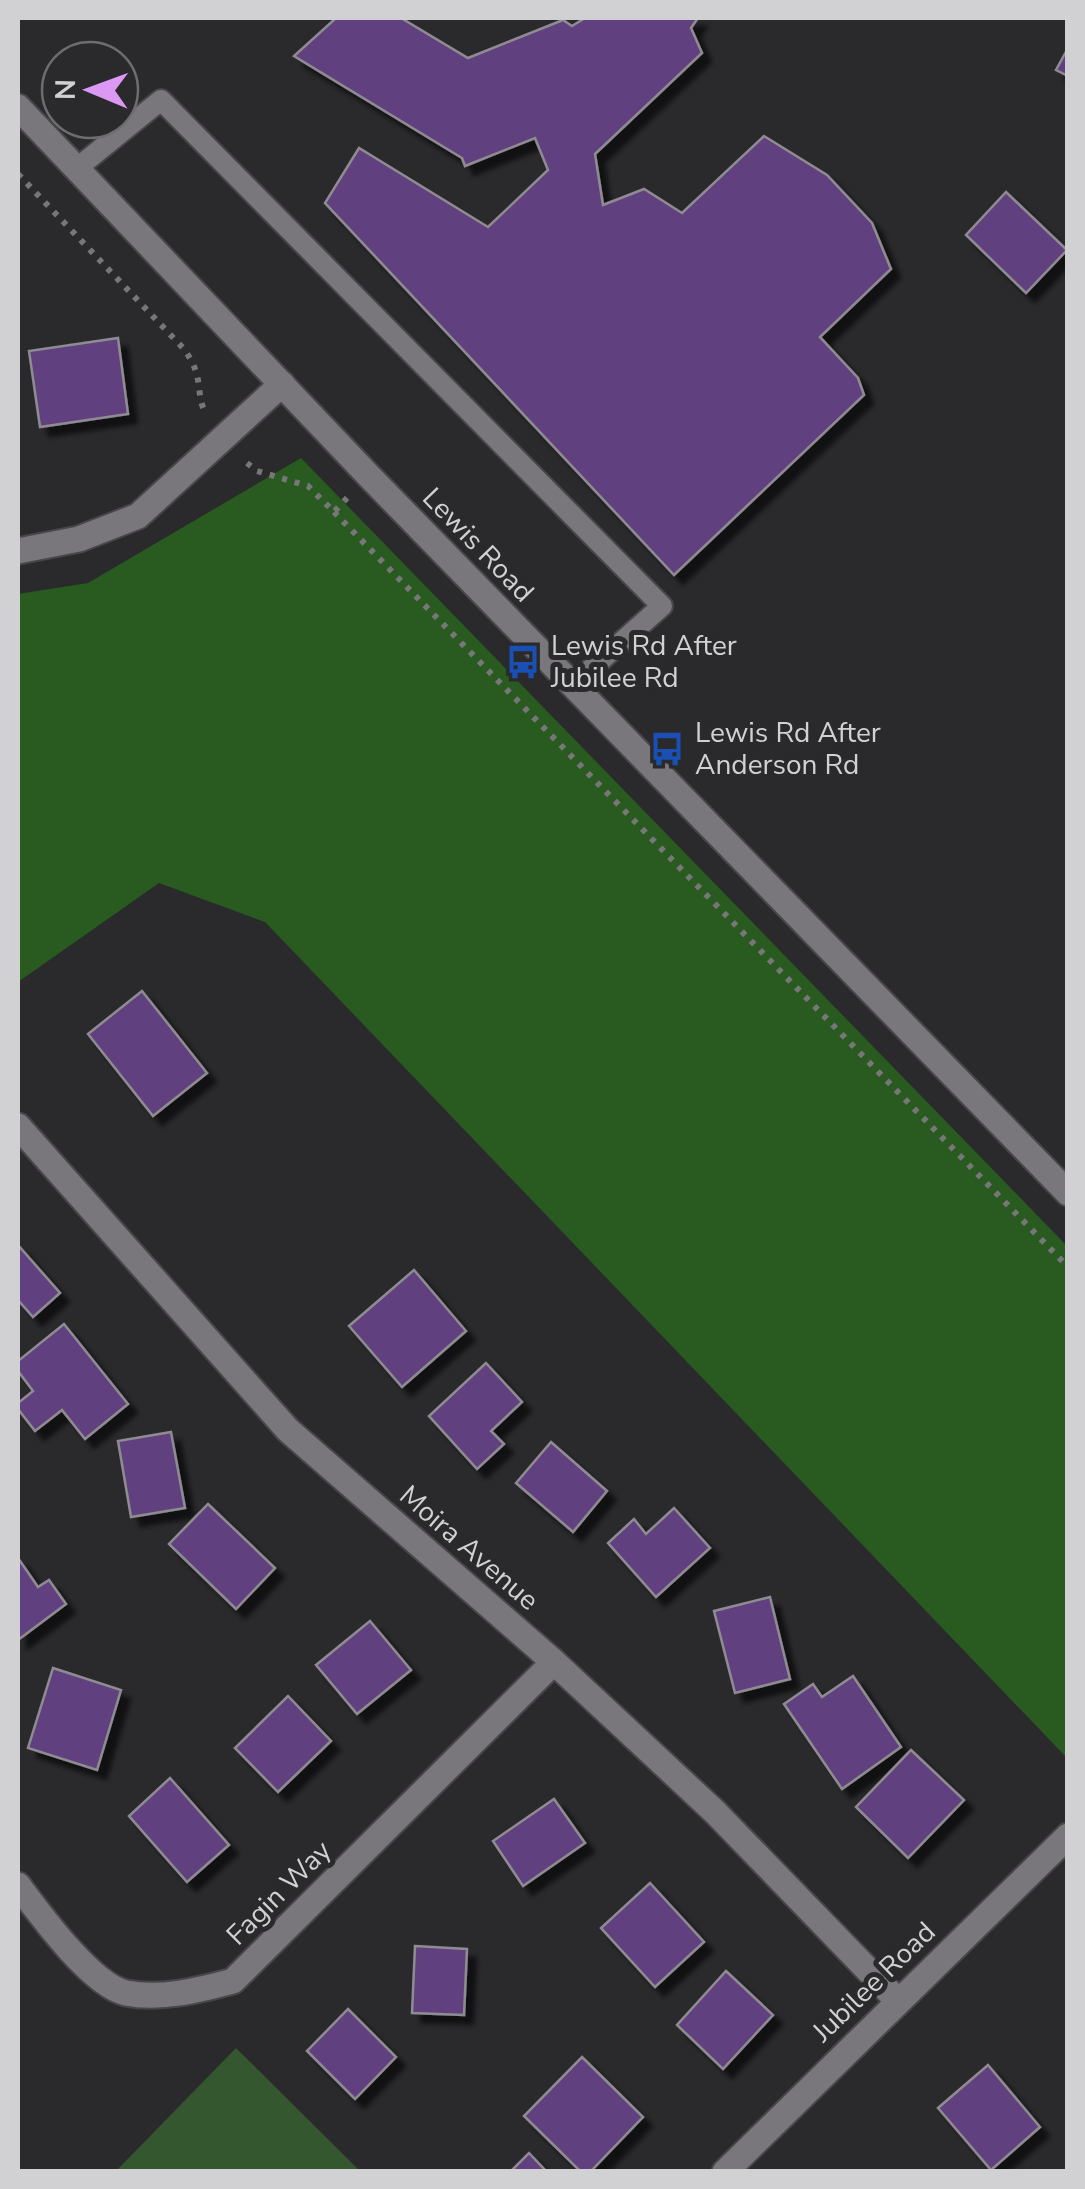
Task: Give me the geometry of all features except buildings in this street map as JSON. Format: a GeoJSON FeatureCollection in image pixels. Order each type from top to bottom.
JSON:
{"type":"FeatureCollection","features":[{"type":"Feature","properties":{"kind":"street","name":"Lewis Road"},"geometry":{"type":"LineString","coordinates":[[18,108],[368,475],[1068,1193]]}},
{"type":"Feature","properties":{"kind":"street"},"geometry":{"type":"LineString","coordinates":[[18,551],[80,538],[138,516],[282,384]]}},
{"type":"Feature","properties":{"kind":"street","name":"Moira Avenue"},"geometry":{"type":"LineString","coordinates":[[18,1126],[288,1430],[554,1662],[715,1812],[897,2000]]}},
{"type":"Feature","properties":{"kind":"street","name":"Fagin Way"},"geometry":{"type":"LineString","coordinates":[[18,1885],[69,1951],[123,1992],[188,1993],[233,1981],[554,1662]]}},
{"type":"Feature","properties":{"kind":"street","name":"Jubilee Road"},"geometry":{"type":"LineString","coordinates":[[724,2172],[1068,1836]]}},
{"type":"Feature","properties":{"kind":"lane"},"geometry":{"type":"LineString","coordinates":[[76,169],[161,100],[662,606],[574,685]]}},
{"type":"Feature","properties":{"kind":"path"},"geometry":{"type":"LineString","coordinates":[[18,174],[184,348],[201,379],[201,404],[207,416]]}},
{"type":"Feature","properties":{"kind":"path"},"geometry":{"type":"LineString","coordinates":[[247,463],[257,472],[308,486],[1068,1267]]}},
{"type":"Feature","properties":{"kind":"path"},"geometry":{"type":"LineString","coordinates":[[334,512],[368,475]]}},
{"type":"Feature","properties":{"kind":"green space"},"geometry":{"type":"Polygon","coordinates":[[[301,458],[1067,1246],[1067,1758],[265,922],[159,883],[18,982],[18,594],[88,583],[301,458]]]}},
{"type":"Feature","properties":{"kind":"green space"},"geometry":{"type":"Polygon","coordinates":[[[236,2048],[360,2171],[116,2171],[236,2048]]]}},
{"type":"Feature","properties":{"kind":"place","name":"Lewis Rd After Jubilee Rd"},"geometry":{"type":"Point","coordinates":[523,662]}},
{"type":"Feature","properties":{"kind":"place","name":"Lewis Rd After Anderson Rd"},"geometry":{"type":"Point","coordinates":[667,749]}}]}
